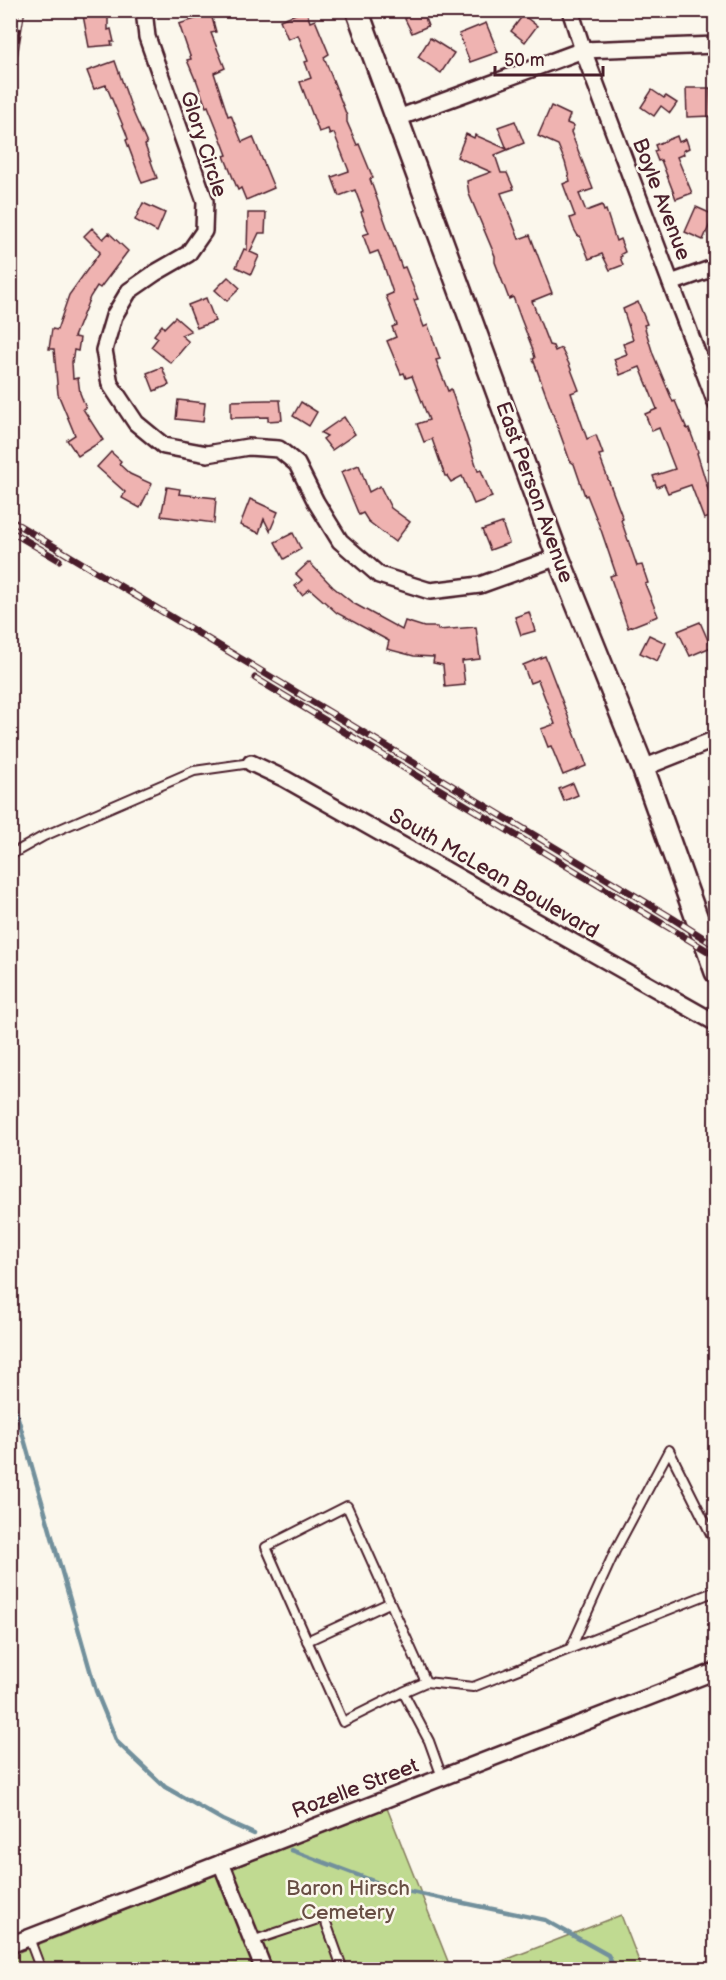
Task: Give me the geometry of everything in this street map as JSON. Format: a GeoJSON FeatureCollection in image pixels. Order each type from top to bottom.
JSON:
{"type":"FeatureCollection","features":[{"type":"Feature","properties":{"kind":"main road","name":"East Person Avenue"},"geometry":{"type":"LineString","coordinates":[[357,10],[558,557],[643,768],[716,972]]}},
{"type":"Feature","properties":{"kind":"street","name":"Glory Circle"},"geometry":{"type":"LineString","coordinates":[[144,10],[147,37],[205,201],[204,231],[188,254],[129,291],[114,316],[105,350],[110,384],[136,423],[164,446],[207,454],[248,447],[279,449],[297,464],[316,502],[340,541],[379,575],[430,591],[480,585],[558,557]]}},
{"type":"Feature","properties":{"kind":"street","name":"Boyle Avenue"},"geometry":{"type":"LineString","coordinates":[[570,10],[716,403]]}},
{"type":"Feature","properties":{"kind":"street"},"geometry":{"type":"LineString","coordinates":[[398,118],[583,50],[716,45]]}},
{"type":"Feature","properties":{"kind":"street"},"geometry":{"type":"LineString","coordinates":[[671,284],[716,267]]}},
{"type":"Feature","properties":{"kind":"street"},"geometry":{"type":"LineString","coordinates":[[643,768],[716,739]]}},
{"type":"Feature","properties":{"kind":"street","name":"South McLean Boulevard"},"geometry":{"type":"LineString","coordinates":[[250,764],[285,779],[716,1023]]}},
{"type":"Feature","properties":{"kind":"street","name":"Rozelle Street"},"geometry":{"type":"LineString","coordinates":[[10,1945],[716,1671]]}},
{"type":"Feature","properties":{"kind":"street"},"geometry":{"type":"LineString","coordinates":[[221,1863],[264,1970]]}},
{"type":"Feature","properties":{"kind":"lane"},"geometry":{"type":"LineString","coordinates":[[10,855],[44,836],[194,771],[250,764]]}},
{"type":"Feature","properties":{"kind":"lane"},"geometry":{"type":"LineString","coordinates":[[571,1648],[615,1551],[669,1450],[716,1544]]}},
{"type":"Feature","properties":{"kind":"lane"},"geometry":{"type":"LineString","coordinates":[[426,1682],[347,1506],[266,1547],[343,1722],[426,1682],[473,1687],[716,1591]]}},
{"type":"Feature","properties":{"kind":"lane"},"geometry":{"type":"LineString","coordinates":[[307,1641],[389,1603]]}},
{"type":"Feature","properties":{"kind":"lane"},"geometry":{"type":"LineString","coordinates":[[403,1692],[429,1741],[442,1777]]}},
{"type":"Feature","properties":{"kind":"lane"},"geometry":{"type":"LineString","coordinates":[[252,1941],[324,1917],[344,1970]]}},
{"type":"Feature","properties":{"kind":"lane"},"geometry":{"type":"LineString","coordinates":[[29,1938],[41,1970]]}},
{"type":"Feature","properties":{"kind":"green space","name":"Baron Hirsch Cemetery"},"geometry":{"type":"Polygon","coordinates":[[[387,1808],[451,1969],[11,1970],[11,1955],[387,1808]]]}},
{"type":"Feature","properties":{"kind":"green space"},"geometry":{"type":"Polygon","coordinates":[[[621,1915],[642,1969],[482,1969],[621,1915]]]}},
{"type":"Feature","properties":{"kind":"building"},"geometry":{"type":"Polygon","coordinates":[[[82,10],[108,10],[108,30],[111,29],[114,42],[111,42],[112,45],[89,47],[82,10]]]}},
{"type":"Feature","properties":{"kind":"building"},"geometry":{"type":"Polygon","coordinates":[[[306,10],[310,22],[315,20],[329,54],[324,57],[347,116],[347,122],[373,178],[370,179],[393,244],[418,299],[414,300],[424,327],[428,325],[440,359],[436,360],[448,391],[451,389],[478,471],[481,470],[492,497],[474,504],[462,476],[451,482],[445,476],[432,439],[424,442],[417,424],[429,420],[412,376],[406,378],[404,373],[401,374],[387,341],[396,337],[392,327],[397,325],[386,296],[393,293],[384,266],[378,251],[370,254],[363,235],[369,233],[355,190],[339,196],[332,177],[349,171],[334,133],[330,135],[328,129],[319,132],[300,82],[311,78],[305,62],[308,61],[298,35],[288,39],[280,20],[306,10]]]}},
{"type":"Feature","properties":{"kind":"building"},"geometry":{"type":"Polygon","coordinates":[[[422,10],[428,26],[412,33],[405,15],[422,10]]]}},
{"type":"Feature","properties":{"kind":"building"},"geometry":{"type":"Polygon","coordinates":[[[211,14],[216,32],[211,33],[225,68],[214,73],[228,116],[231,115],[242,142],[253,137],[274,188],[246,200],[241,188],[238,190],[224,156],[227,155],[216,126],[187,60],[191,59],[179,24],[211,14]]]}},
{"type":"Feature","properties":{"kind":"building"},"geometry":{"type":"Polygon","coordinates":[[[523,15],[537,26],[525,42],[511,31],[523,15]]]}},
{"type":"Feature","properties":{"kind":"building"},"geometry":{"type":"Polygon","coordinates":[[[486,23],[498,52],[470,62],[459,34],[486,23]]]}},
{"type":"Feature","properties":{"kind":"building"},"geometry":{"type":"Polygon","coordinates":[[[430,38],[454,53],[441,73],[418,57],[430,38]]]}},
{"type":"Feature","properties":{"kind":"building"},"geometry":{"type":"Polygon","coordinates":[[[115,61],[147,144],[145,145],[157,178],[142,183],[126,140],[128,139],[126,133],[106,85],[94,89],[87,71],[115,61]]]}},
{"type":"Feature","properties":{"kind":"building"},"geometry":{"type":"Polygon","coordinates":[[[686,88],[710,88],[711,116],[687,117],[686,88]]]}},
{"type":"Feature","properties":{"kind":"building"},"geometry":{"type":"Polygon","coordinates":[[[652,90],[677,103],[670,113],[661,106],[654,116],[641,107],[652,90]]]}},
{"type":"Feature","properties":{"kind":"building"},"geometry":{"type":"Polygon","coordinates":[[[551,106],[570,115],[567,123],[574,126],[571,132],[593,189],[579,194],[586,211],[602,205],[604,211],[606,210],[616,241],[620,239],[625,252],[620,257],[623,265],[610,270],[602,254],[589,259],[580,236],[574,229],[570,218],[575,216],[563,184],[570,181],[565,162],[558,145],[538,136],[551,106]]]}},
{"type":"Feature","properties":{"kind":"building"},"geometry":{"type":"Polygon","coordinates":[[[515,121],[524,143],[495,155],[501,173],[507,173],[514,189],[501,193],[519,239],[530,235],[552,293],[532,301],[549,345],[553,346],[555,351],[561,348],[569,364],[579,390],[571,393],[587,439],[596,435],[603,454],[599,455],[623,519],[621,520],[637,566],[642,565],[648,583],[645,584],[658,616],[628,628],[610,576],[616,574],[601,530],[587,495],[585,496],[574,464],[570,461],[533,359],[535,358],[532,347],[513,297],[509,299],[495,262],[495,256],[469,194],[467,181],[491,172],[457,157],[466,134],[474,138],[475,135],[507,149],[498,127],[515,121]]]}},
{"type":"Feature","properties":{"kind":"building"},"geometry":{"type":"Polygon","coordinates":[[[677,136],[679,142],[686,139],[689,148],[677,157],[692,193],[676,199],[661,160],[658,161],[654,151],[657,150],[655,145],[677,136]]]}},
{"type":"Feature","properties":{"kind":"building"},"geometry":{"type":"Polygon","coordinates":[[[143,203],[165,213],[157,232],[135,220],[143,203]]]}},
{"type":"Feature","properties":{"kind":"building"},"geometry":{"type":"Polygon","coordinates":[[[696,207],[714,215],[703,240],[685,232],[696,207]]]}},
{"type":"Feature","properties":{"kind":"building"},"geometry":{"type":"Polygon","coordinates":[[[248,213],[266,213],[265,233],[259,233],[250,252],[259,256],[251,274],[236,267],[244,249],[247,250],[248,213]]]}},
{"type":"Feature","properties":{"kind":"building"},"geometry":{"type":"Polygon","coordinates":[[[92,228],[103,239],[109,233],[128,251],[100,288],[97,286],[90,297],[74,337],[80,338],[78,351],[74,350],[73,379],[78,378],[80,393],[86,408],[83,409],[103,440],[78,456],[67,440],[75,435],[58,394],[54,349],[49,349],[52,329],[57,330],[69,295],[100,252],[84,236],[92,228]]]}},
{"type":"Feature","properties":{"kind":"building"},"geometry":{"type":"Polygon","coordinates":[[[228,277],[240,288],[227,301],[215,290],[228,277]]]}},
{"type":"Feature","properties":{"kind":"building"},"geometry":{"type":"Polygon","coordinates":[[[206,298],[215,321],[197,328],[188,305],[206,298]]]}},
{"type":"Feature","properties":{"kind":"building"},"geometry":{"type":"Polygon","coordinates":[[[638,302],[647,324],[644,325],[653,354],[673,402],[675,401],[687,429],[689,428],[709,492],[716,489],[716,515],[704,519],[691,485],[668,493],[664,484],[657,487],[653,476],[675,469],[659,428],[652,431],[645,414],[657,409],[640,367],[620,375],[614,359],[627,354],[623,344],[633,340],[623,309],[638,302]]]}},
{"type":"Feature","properties":{"kind":"building"},"geometry":{"type":"Polygon","coordinates":[[[175,317],[191,331],[181,335],[188,343],[171,363],[151,347],[158,338],[154,335],[162,325],[164,328],[175,317]]]}},
{"type":"Feature","properties":{"kind":"building"},"geometry":{"type":"Polygon","coordinates":[[[162,367],[169,385],[154,391],[147,373],[162,367]]]}},
{"type":"Feature","properties":{"kind":"building"},"geometry":{"type":"Polygon","coordinates":[[[178,400],[205,403],[203,422],[176,419],[178,400]]]}},
{"type":"Feature","properties":{"kind":"building"},"geometry":{"type":"Polygon","coordinates":[[[280,400],[282,420],[268,421],[268,417],[231,418],[231,401],[280,400]]]}},
{"type":"Feature","properties":{"kind":"building"},"geometry":{"type":"Polygon","coordinates":[[[301,402],[317,412],[309,426],[293,416],[301,402]]]}},
{"type":"Feature","properties":{"kind":"building"},"geometry":{"type":"Polygon","coordinates":[[[344,417],[355,434],[332,450],[323,439],[327,436],[321,433],[344,417]]]}},
{"type":"Feature","properties":{"kind":"building"},"geometry":{"type":"Polygon","coordinates":[[[111,452],[130,474],[152,484],[140,508],[122,498],[125,492],[97,467],[111,452]]]}},
{"type":"Feature","properties":{"kind":"building"},"geometry":{"type":"Polygon","coordinates":[[[359,465],[369,492],[380,486],[391,508],[410,522],[395,542],[368,521],[363,513],[359,515],[341,472],[359,465]]]}},
{"type":"Feature","properties":{"kind":"building"},"geometry":{"type":"Polygon","coordinates":[[[167,487],[180,489],[179,494],[216,498],[214,523],[161,516],[167,487]]]}},
{"type":"Feature","properties":{"kind":"building"},"geometry":{"type":"Polygon","coordinates":[[[250,499],[278,512],[270,531],[264,519],[259,533],[240,525],[250,499]]]}},
{"type":"Feature","properties":{"kind":"building"},"geometry":{"type":"Polygon","coordinates":[[[502,523],[509,543],[490,550],[482,530],[502,523]]]}},
{"type":"Feature","properties":{"kind":"building"},"geometry":{"type":"Polygon","coordinates":[[[293,533],[301,549],[284,559],[275,542],[293,533]]]}},
{"type":"Feature","properties":{"kind":"building"},"geometry":{"type":"Polygon","coordinates":[[[309,562],[333,587],[353,603],[402,630],[405,621],[424,627],[437,627],[438,630],[476,627],[480,659],[462,661],[465,685],[445,687],[443,665],[433,663],[434,657],[414,656],[387,649],[389,641],[337,613],[310,589],[302,595],[295,586],[302,580],[296,574],[309,562]]]}},
{"type":"Feature","properties":{"kind":"building"},"geometry":{"type":"Polygon","coordinates":[[[529,612],[535,631],[521,635],[515,617],[529,612]]]}},
{"type":"Feature","properties":{"kind":"building"},"geometry":{"type":"Polygon","coordinates":[[[700,622],[711,647],[690,656],[678,631],[700,622]]]}},
{"type":"Feature","properties":{"kind":"building"},"geometry":{"type":"Polygon","coordinates":[[[649,635],[666,643],[657,661],[640,653],[649,635]]]}},
{"type":"Feature","properties":{"kind":"building"},"geometry":{"type":"Polygon","coordinates":[[[545,656],[586,766],[563,775],[541,729],[555,724],[538,680],[530,683],[523,665],[545,656]]]}},
{"type":"Feature","properties":{"kind":"building"},"geometry":{"type":"Polygon","coordinates":[[[573,783],[578,795],[564,801],[559,789],[573,783]]]}},
{"type":"Feature","properties":{"kind":"waterway"},"geometry":{"type":"LineString","coordinates":[[10,1390],[96,1691],[117,1742],[165,1787],[223,1820],[254,1834]]}},
{"type":"Feature","properties":{"kind":"waterway"},"geometry":{"type":"LineString","coordinates":[[291,1850],[392,1888],[545,1920],[608,1955],[615,1970]]}},
{"type":"Feature","properties":{"kind":"railway"},"geometry":{"type":"LineString","coordinates":[[10,83],[22,10]]}},
{"type":"Feature","properties":{"kind":"railway"},"geometry":{"type":"LineString","coordinates":[[10,520],[716,946]]}},
{"type":"Feature","properties":{"kind":"railway"},"geometry":{"type":"LineString","coordinates":[[10,531],[59,560]]}},
{"type":"Feature","properties":{"kind":"railway"},"geometry":{"type":"LineString","coordinates":[[255,678],[716,956]]}}]}
